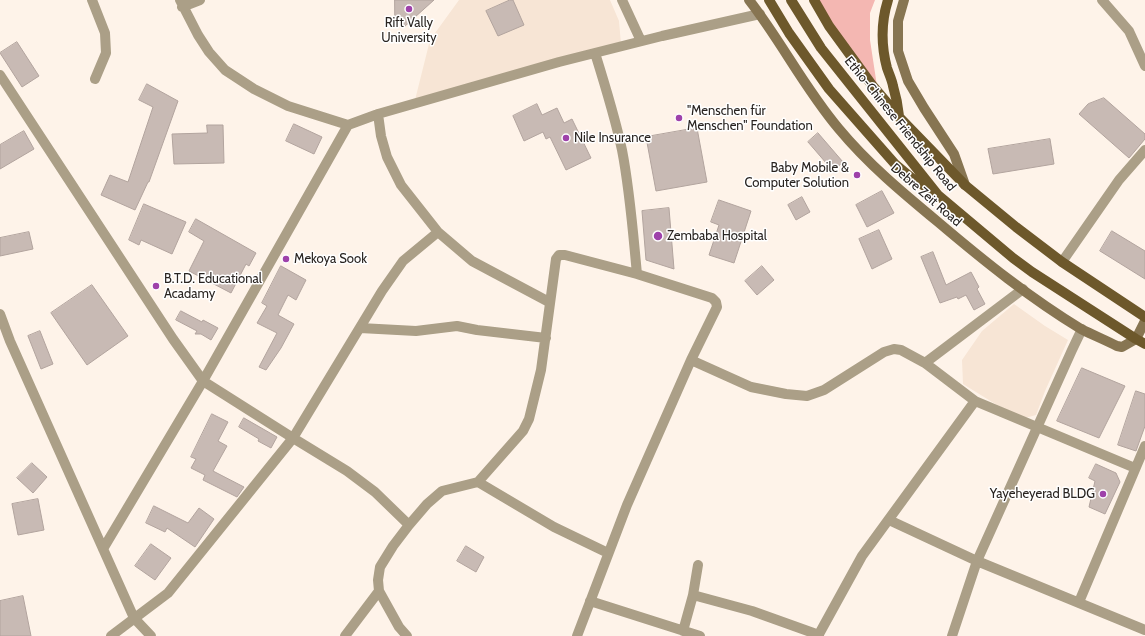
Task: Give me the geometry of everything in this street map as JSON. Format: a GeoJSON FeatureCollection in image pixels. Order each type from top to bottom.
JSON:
{"type":"FeatureCollection","features":[{"type":"Feature","properties":{"kind":"main road","name":"Debre Zeit Road"},"geometry":{"type":"LineString","coordinates":[[749,0],[838,129],[862,156],[920,208],[981,258],[1022,289],[1082,329],[1117,346],[1122,347],[1141,342]]}},
{"type":"Feature","properties":{"kind":"main road"},"geometry":{"type":"LineString","coordinates":[[769,0],[789,33],[829,89],[861,126],[895,164],[913,179],[938,195]]}},
{"type":"Feature","properties":{"kind":"main road","name":"Ethio-Chinese Friendship Road"},"geometry":{"type":"LineString","coordinates":[[790,0],[821,48],[938,195],[1013,258],[1032,272],[1141,342]]}},
{"type":"Feature","properties":{"kind":"main road","name":"Ethio-Chinese Friendship Road"},"geometry":{"type":"LineString","coordinates":[[814,0],[829,26],[872,85],[900,118],[964,186],[1062,262],[1145,317]]}},
{"type":"Feature","properties":{"kind":"main road"},"geometry":{"type":"LineString","coordinates":[[888,0],[884,13],[883,51],[894,86],[900,118]]}},
{"type":"Feature","properties":{"kind":"main road"},"geometry":{"type":"LineString","coordinates":[[904,0],[898,21],[898,51],[908,81],[954,154],[964,186]]}},
{"type":"Feature","properties":{"kind":"main road"},"geometry":{"type":"LineString","coordinates":[[1141,342],[1145,321]]}},
{"type":"Feature","properties":{"kind":"street"},"geometry":{"type":"LineString","coordinates":[[92,0],[104,33],[106,53],[95,79]]}},
{"type":"Feature","properties":{"kind":"street"},"geometry":{"type":"LineString","coordinates":[[200,0],[181,3],[198,35],[209,52],[224,70],[254,89],[288,106],[348,125],[378,114],[595,53],[760,14]]}},
{"type":"Feature","properties":{"kind":"street"},"geometry":{"type":"LineString","coordinates":[[622,0],[641,41]]}},
{"type":"Feature","properties":{"kind":"street"},"geometry":{"type":"LineString","coordinates":[[1102,0],[1129,31],[1145,66]]}},
{"type":"Feature","properties":{"kind":"street"},"geometry":{"type":"LineString","coordinates":[[595,53],[616,121],[622,151],[629,193],[637,274]]}},
{"type":"Feature","properties":{"kind":"street"},"geometry":{"type":"LineString","coordinates":[[0,75],[156,313],[203,381],[347,471],[375,492],[409,525]]}},
{"type":"Feature","properties":{"kind":"street"},"geometry":{"type":"LineString","coordinates":[[378,114],[381,136],[385,150],[401,185],[438,232],[472,261],[549,302]]}},
{"type":"Feature","properties":{"kind":"street"},"geometry":{"type":"LineString","coordinates":[[103,549],[203,381],[348,125]]}},
{"type":"Feature","properties":{"kind":"street"},"geometry":{"type":"LineString","coordinates":[[1062,262],[1119,180],[1145,150]]}},
{"type":"Feature","properties":{"kind":"street"},"geometry":{"type":"LineString","coordinates":[[111,636],[168,593],[292,438],[382,291],[403,261],[438,232]]}},
{"type":"Feature","properties":{"kind":"street"},"geometry":{"type":"LineString","coordinates":[[407,636],[399,627],[379,591],[378,580],[380,567],[393,546],[427,504],[442,491],[478,482],[523,431],[529,419],[541,370],[546,338],[549,302],[556,259],[559,255],[565,255],[637,274],[712,298],[716,302],[717,307],[627,505],[577,636]]}},
{"type":"Feature","properties":{"kind":"street"},"geometry":{"type":"LineString","coordinates":[[925,363],[1022,289]]}},
{"type":"Feature","properties":{"kind":"street"},"geometry":{"type":"LineString","coordinates":[[0,314],[10,341],[134,618],[151,636]]}},
{"type":"Feature","properties":{"kind":"street"},"geometry":{"type":"LineString","coordinates":[[360,328],[416,331],[457,326],[477,330],[546,338]]}},
{"type":"Feature","properties":{"kind":"street"},"geometry":{"type":"LineString","coordinates":[[952,636],[977,561],[1082,329]]}},
{"type":"Feature","properties":{"kind":"street"},"geometry":{"type":"LineString","coordinates":[[692,360],[751,387],[786,394],[807,396],[824,390],[884,352],[894,349],[901,350],[925,363],[975,401],[1135,468]]}},
{"type":"Feature","properties":{"kind":"street"},"geometry":{"type":"LineString","coordinates":[[693,594],[752,611],[818,636],[862,556],[975,401]]}},
{"type":"Feature","properties":{"kind":"street"},"geometry":{"type":"LineString","coordinates":[[1079,602],[1145,446]]}},
{"type":"Feature","properties":{"kind":"street"},"geometry":{"type":"LineString","coordinates":[[478,482],[554,528],[608,553]]}},
{"type":"Feature","properties":{"kind":"street"},"geometry":{"type":"LineString","coordinates":[[888,520],[977,561],[1145,630]]}},
{"type":"Feature","properties":{"kind":"street"},"geometry":{"type":"LineString","coordinates":[[687,633],[698,565]]}},
{"type":"Feature","properties":{"kind":"street"},"geometry":{"type":"LineString","coordinates":[[345,636],[379,591]]}},
{"type":"Feature","properties":{"kind":"street"},"geometry":{"type":"LineString","coordinates":[[590,601],[700,636]]}},
{"type":"Feature","properties":{"kind":"shaded area"},"geometry":{"type":"Polygon","coordinates":[[[459,0],[610,0],[619,21],[621,44],[415,100],[430,40],[459,0]]]}},
{"type":"Feature","properties":{"kind":"shaded area"},"geometry":{"type":"Polygon","coordinates":[[[819,0],[875,0],[870,13],[870,40],[877,86],[829,18],[819,0]]]}},
{"type":"Feature","properties":{"kind":"shaded area"},"geometry":{"type":"Polygon","coordinates":[[[1014,304],[1068,340],[1036,415],[1025,418],[997,405],[963,384],[962,360],[982,331],[1014,304]]]}},
{"type":"Feature","properties":{"kind":"building","name":"Rift Vally University"},"geometry":{"type":"Polygon","coordinates":[[[395,0],[434,0],[404,27],[395,17],[395,0]]]}},
{"type":"Feature","properties":{"kind":"building"},"geometry":{"type":"Polygon","coordinates":[[[513,0],[524,25],[498,36],[486,11],[513,0]]]}},
{"type":"Feature","properties":{"kind":"building"},"geometry":{"type":"Polygon","coordinates":[[[17,42],[39,76],[22,87],[0,53],[17,42]]]}},
{"type":"Feature","properties":{"kind":"building"},"geometry":{"type":"Polygon","coordinates":[[[147,84],[178,101],[149,182],[135,210],[101,195],[110,175],[128,182],[153,107],[139,100],[147,84]]]}},
{"type":"Feature","properties":{"kind":"building"},"geometry":{"type":"Polygon","coordinates":[[[1104,98],[1145,134],[1145,139],[1129,158],[1079,114],[1088,104],[1104,98]]]}},
{"type":"Feature","properties":{"kind":"building","name":"Nile Insurance"},"geometry":{"type":"Polygon","coordinates":[[[537,104],[542,115],[557,108],[564,123],[572,119],[591,158],[566,170],[550,137],[546,139],[543,132],[524,141],[513,116],[537,104]]]}},
{"type":"Feature","properties":{"kind":"building"},"geometry":{"type":"Polygon","coordinates":[[[294,124],[322,137],[314,154],[286,141],[294,124]]]}},
{"type":"Feature","properties":{"kind":"building"},"geometry":{"type":"Polygon","coordinates":[[[207,125],[223,125],[224,163],[174,164],[172,134],[207,133],[207,125]]]}},
{"type":"Feature","properties":{"kind":"building"},"geometry":{"type":"Polygon","coordinates":[[[697,128],[707,182],[656,191],[646,137],[697,128]]]}},
{"type":"Feature","properties":{"kind":"building"},"geometry":{"type":"Polygon","coordinates":[[[24,131],[34,149],[0,169],[0,145],[24,131]]]}},
{"type":"Feature","properties":{"kind":"building"},"geometry":{"type":"Polygon","coordinates":[[[818,133],[843,162],[833,171],[808,142],[818,133]]]}},
{"type":"Feature","properties":{"kind":"building"},"geometry":{"type":"Polygon","coordinates":[[[1050,139],[1054,164],[993,174],[988,149],[1050,139]]]}},
{"type":"Feature","properties":{"kind":"building"},"geometry":{"type":"Polygon","coordinates":[[[882,191],[894,213],[867,227],[856,205],[882,191]]]}},
{"type":"Feature","properties":{"kind":"building"},"geometry":{"type":"Polygon","coordinates":[[[802,197],[810,212],[796,220],[788,205],[802,197]]]}},
{"type":"Feature","properties":{"kind":"building"},"geometry":{"type":"Polygon","coordinates":[[[719,200],[751,211],[734,263],[709,255],[719,225],[711,222],[719,200]]]}},
{"type":"Feature","properties":{"kind":"building"},"geometry":{"type":"Polygon","coordinates":[[[144,204],[186,222],[172,254],[141,240],[139,245],[129,240],[144,204]]]}},
{"type":"Feature","properties":{"kind":"building","name":"Zembaba Hospital"},"geometry":{"type":"Polygon","coordinates":[[[669,208],[674,269],[646,260],[642,211],[669,208]]]}},
{"type":"Feature","properties":{"kind":"building"},"geometry":{"type":"Polygon","coordinates":[[[196,219],[256,253],[249,266],[246,264],[231,293],[189,271],[204,241],[189,232],[196,219]]]}},
{"type":"Feature","properties":{"kind":"building"},"geometry":{"type":"Polygon","coordinates":[[[879,230],[892,259],[872,269],[859,239],[879,230]]]}},
{"type":"Feature","properties":{"kind":"building"},"geometry":{"type":"Polygon","coordinates":[[[1112,231],[1145,251],[1145,279],[1100,251],[1112,231]]]}},
{"type":"Feature","properties":{"kind":"building"},"geometry":{"type":"Polygon","coordinates":[[[29,232],[33,249],[0,256],[0,238],[29,232]]]}},
{"type":"Feature","properties":{"kind":"building"},"geometry":{"type":"Polygon","coordinates":[[[933,252],[946,285],[971,272],[979,287],[977,289],[985,304],[974,310],[966,295],[958,299],[957,297],[940,303],[921,257],[933,252]]]}},
{"type":"Feature","properties":{"kind":"building"},"geometry":{"type":"Polygon","coordinates":[[[281,266],[306,280],[296,300],[288,295],[278,315],[294,324],[281,348],[266,370],[259,367],[277,333],[257,323],[267,306],[262,303],[281,266]]]}},
{"type":"Feature","properties":{"kind":"building"},"geometry":{"type":"Polygon","coordinates":[[[762,266],[774,280],[757,295],[745,281],[762,266]]]}},
{"type":"Feature","properties":{"kind":"building"},"geometry":{"type":"Polygon","coordinates":[[[92,285],[128,336],[87,365],[51,313],[92,285]]]}},
{"type":"Feature","properties":{"kind":"building"},"geometry":{"type":"Polygon","coordinates":[[[181,311],[202,322],[203,320],[218,328],[211,340],[201,334],[195,334],[197,331],[176,320],[181,311]]]}},
{"type":"Feature","properties":{"kind":"building"},"geometry":{"type":"Polygon","coordinates":[[[40,331],[53,364],[41,369],[28,336],[40,331]]]}},
{"type":"Feature","properties":{"kind":"building"},"geometry":{"type":"Polygon","coordinates":[[[1082,368],[1125,386],[1099,438],[1057,421],[1082,368]]]}},
{"type":"Feature","properties":{"kind":"building"},"geometry":{"type":"Polygon","coordinates":[[[1136,391],[1145,394],[1145,426],[1136,451],[1118,445],[1136,391]]]}},
{"type":"Feature","properties":{"kind":"building"},"geometry":{"type":"Polygon","coordinates":[[[212,414],[228,422],[218,441],[227,446],[213,471],[244,487],[237,497],[203,480],[205,475],[191,468],[196,459],[191,457],[212,414]]]}},
{"type":"Feature","properties":{"kind":"building"},"geometry":{"type":"Polygon","coordinates":[[[244,418],[277,437],[271,448],[258,441],[259,439],[239,427],[244,418]]]}},
{"type":"Feature","properties":{"kind":"building"},"geometry":{"type":"Polygon","coordinates":[[[32,463],[47,477],[33,493],[17,478],[32,463]]]}},
{"type":"Feature","properties":{"kind":"building","name":"Yayeheyerad BLDG"},"geometry":{"type":"Polygon","coordinates":[[[1096,464],[1116,473],[1120,482],[1105,514],[1089,507],[1095,481],[1089,478],[1096,464]]]}},
{"type":"Feature","properties":{"kind":"building"},"geometry":{"type":"Polygon","coordinates":[[[38,499],[44,530],[18,535],[12,504],[38,499]]]}},
{"type":"Feature","properties":{"kind":"building"},"geometry":{"type":"Polygon","coordinates":[[[154,506],[188,523],[199,508],[214,519],[195,547],[167,528],[165,532],[146,523],[154,506]]]}},
{"type":"Feature","properties":{"kind":"building"},"geometry":{"type":"Polygon","coordinates":[[[151,544],[171,558],[155,580],[135,566],[151,544]]]}},
{"type":"Feature","properties":{"kind":"building"},"geometry":{"type":"Polygon","coordinates":[[[466,546],[484,557],[476,572],[457,561],[466,546]]]}},
{"type":"Feature","properties":{"kind":"building"},"geometry":{"type":"Polygon","coordinates":[[[23,596],[31,636],[0,636],[0,601],[23,596]]]}},
{"type":"Feature","properties":{"kind":"place","name":"Rift Vally University"},"geometry":{"type":"Point","coordinates":[409,9]}},
{"type":"Feature","properties":{"kind":"place","name":"\"Menschen für Menschen\" Foundation"},"geometry":{"type":"Point","coordinates":[679,118]}},
{"type":"Feature","properties":{"kind":"place","name":"Nile Insurance"},"geometry":{"type":"Point","coordinates":[566,138]}},
{"type":"Feature","properties":{"kind":"place","name":"Baby Mobile & Computer Solution"},"geometry":{"type":"Point","coordinates":[857,175]}},
{"type":"Feature","properties":{"kind":"place","name":"Zembaba Hospital"},"geometry":{"type":"Point","coordinates":[658,236]}},
{"type":"Feature","properties":{"kind":"place","name":"Mekoya Sook"},"geometry":{"type":"Point","coordinates":[286,259]}},
{"type":"Feature","properties":{"kind":"place","name":"B.T.D. Educational Acadamy"},"geometry":{"type":"Point","coordinates":[156,286]}},
{"type":"Feature","properties":{"kind":"place","name":"Yayeheyerad BLDG"},"geometry":{"type":"Point","coordinates":[1103,494]}}]}
